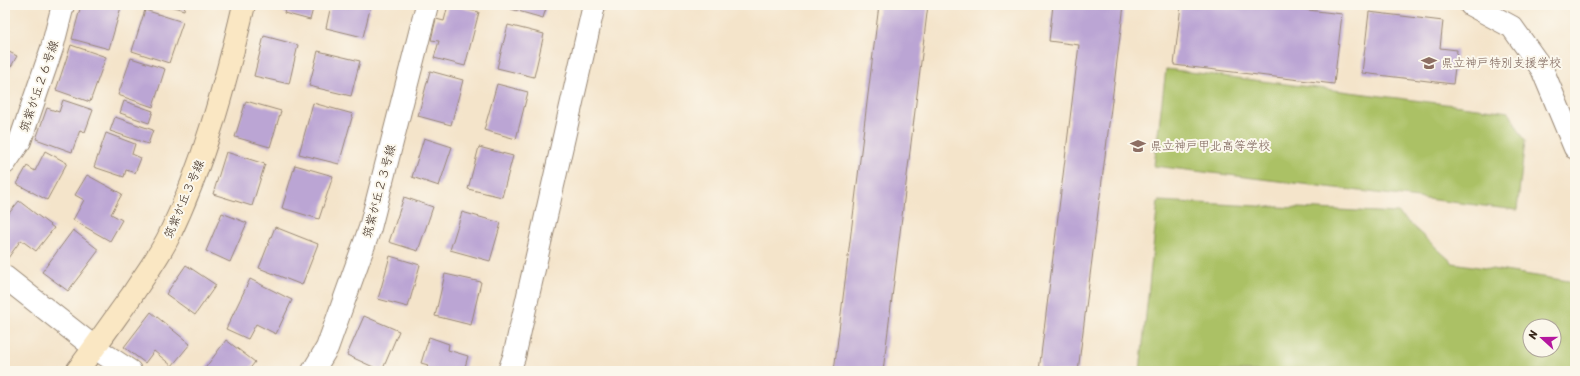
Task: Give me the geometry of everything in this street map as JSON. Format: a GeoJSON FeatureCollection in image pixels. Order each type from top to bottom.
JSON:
{"type":"FeatureCollection","features":[{"type":"Feature","properties":{"kind":"street","name":"筑紫が丘２６号線"},"geometry":{"type":"LineString","coordinates":[[5,164],[20,141],[52,48],[63,5]]}},
{"type":"Feature","properties":{"kind":"street","name":"筑紫が丘３号線"},"geometry":{"type":"LineString","coordinates":[[77,371],[95,348],[152,264],[167,240],[182,208],[204,153],[213,124],[226,80],[244,5]]}},
{"type":"Feature","properties":{"kind":"street","name":"筑紫が丘２３号線"},"geometry":{"type":"LineString","coordinates":[[313,371],[327,348],[370,228],[427,5]]}},
{"type":"Feature","properties":{"kind":"street"},"geometry":{"type":"LineString","coordinates":[[509,371],[514,357],[594,5]]}},
{"type":"Feature","properties":{"kind":"street"},"geometry":{"type":"LineString","coordinates":[[1471,5],[1512,27],[1542,69],[1575,148]]}},
{"type":"Feature","properties":{"kind":"street"},"geometry":{"type":"LineString","coordinates":[[5,277],[95,348],[130,371]]}},
{"type":"Feature","properties":{"kind":"green space"},"geometry":{"type":"Polygon","coordinates":[[[1166,69],[1509,112],[1525,141],[1517,210],[1154,166],[1166,69]]]}},
{"type":"Feature","properties":{"kind":"green space"},"geometry":{"type":"Polygon","coordinates":[[[1158,201],[1398,213],[1453,263],[1575,282],[1575,371],[1140,371],[1158,201]]]}},
{"type":"Feature","properties":{"kind":"building"},"geometry":{"type":"Polygon","coordinates":[[[5,5],[11,5],[7,12],[5,11],[5,5]]]}},
{"type":"Feature","properties":{"kind":"building"},"geometry":{"type":"Polygon","coordinates":[[[81,5],[114,5],[121,7],[109,49],[72,39],[81,5]]]}},
{"type":"Feature","properties":{"kind":"building"},"geometry":{"type":"Polygon","coordinates":[[[166,5],[185,5],[184,10],[166,5]]]}},
{"type":"Feature","properties":{"kind":"building"},"geometry":{"type":"Polygon","coordinates":[[[286,5],[314,5],[310,20],[284,13],[286,5]]]}},
{"type":"Feature","properties":{"kind":"building"},"geometry":{"type":"Polygon","coordinates":[[[331,5],[371,5],[363,37],[326,28],[331,5]]]}},
{"type":"Feature","properties":{"kind":"building"},"geometry":{"type":"Polygon","coordinates":[[[448,5],[479,12],[465,66],[434,58],[439,41],[431,40],[436,19],[444,21],[448,5]]]}},
{"type":"Feature","properties":{"kind":"building"},"geometry":{"type":"Polygon","coordinates":[[[512,5],[547,5],[543,18],[511,9],[512,5]]]}},
{"type":"Feature","properties":{"kind":"building"},"geometry":{"type":"Polygon","coordinates":[[[879,5],[928,5],[883,371],[834,371],[879,5]]]}},
{"type":"Feature","properties":{"kind":"building"},"geometry":{"type":"Polygon","coordinates":[[[1053,5],[1124,5],[1078,371],[1039,371],[1079,45],[1049,41],[1053,5]]]}},
{"type":"Feature","properties":{"kind":"building"},"geometry":{"type":"Polygon","coordinates":[[[1181,5],[1266,5],[1342,14],[1334,84],[1174,65],[1181,5]]]}},
{"type":"Feature","properties":{"kind":"building"},"geometry":{"type":"Polygon","coordinates":[[[145,10],[183,22],[169,63],[132,51],[145,10]]]}},
{"type":"Feature","properties":{"kind":"building"},"geometry":{"type":"Polygon","coordinates":[[[1369,12],[1443,21],[1440,48],[1457,50],[1453,84],[1362,73],[1369,12]]]}},
{"type":"Feature","properties":{"kind":"building"},"geometry":{"type":"Polygon","coordinates":[[[508,25],[544,34],[534,77],[497,68],[508,25]]]}},
{"type":"Feature","properties":{"kind":"building"},"geometry":{"type":"Polygon","coordinates":[[[264,36],[298,45],[289,84],[254,76],[264,36]]]}},
{"type":"Feature","properties":{"kind":"building"},"geometry":{"type":"Polygon","coordinates":[[[71,45],[106,57],[90,102],[56,90],[71,45]]]}},
{"type":"Feature","properties":{"kind":"building"},"geometry":{"type":"Polygon","coordinates":[[[5,50],[17,56],[5,77],[5,50]]]}},
{"type":"Feature","properties":{"kind":"building"},"geometry":{"type":"Polygon","coordinates":[[[318,51],[360,61],[351,96],[309,86],[318,51]]]}},
{"type":"Feature","properties":{"kind":"building"},"geometry":{"type":"Polygon","coordinates":[[[131,58],[165,69],[153,107],[118,95],[131,58]]]}},
{"type":"Feature","properties":{"kind":"building"},"geometry":{"type":"Polygon","coordinates":[[[430,71],[463,80],[451,125],[418,116],[430,71]]]}},
{"type":"Feature","properties":{"kind":"building"},"geometry":{"type":"Polygon","coordinates":[[[497,84],[528,92],[516,139],[484,130],[497,84]]]}},
{"type":"Feature","properties":{"kind":"building"},"geometry":{"type":"Polygon","coordinates":[[[63,100],[93,110],[85,132],[80,130],[72,152],[36,139],[47,108],[59,112],[63,100]]]}},
{"type":"Feature","properties":{"kind":"building"},"geometry":{"type":"Polygon","coordinates":[[[124,101],[153,111],[149,123],[120,113],[124,101]]]}},
{"type":"Feature","properties":{"kind":"building"},"geometry":{"type":"Polygon","coordinates":[[[246,101],[281,111],[270,147],[235,137],[246,101]]]}},
{"type":"Feature","properties":{"kind":"building"},"geometry":{"type":"Polygon","coordinates":[[[313,103],[353,114],[339,164],[299,154],[313,103]]]}},
{"type":"Feature","properties":{"kind":"building"},"geometry":{"type":"Polygon","coordinates":[[[115,117],[153,130],[148,144],[110,131],[115,117]]]}},
{"type":"Feature","properties":{"kind":"building"},"geometry":{"type":"Polygon","coordinates":[[[106,133],[135,144],[132,154],[141,158],[135,173],[126,170],[124,177],[94,167],[106,133]]]}},
{"type":"Feature","properties":{"kind":"building"},"geometry":{"type":"Polygon","coordinates":[[[424,138],[452,147],[439,186],[412,177],[424,138]]]}},
{"type":"Feature","properties":{"kind":"building"},"geometry":{"type":"Polygon","coordinates":[[[479,147],[513,156],[502,197],[468,189],[479,147]]]}},
{"type":"Feature","properties":{"kind":"building"},"geometry":{"type":"Polygon","coordinates":[[[45,151],[67,163],[47,200],[17,184],[27,166],[35,171],[45,151]]]}},
{"type":"Feature","properties":{"kind":"building"},"geometry":{"type":"Polygon","coordinates":[[[226,152],[265,164],[252,206],[213,194],[226,152]]]}},
{"type":"Feature","properties":{"kind":"building"},"geometry":{"type":"Polygon","coordinates":[[[295,165],[333,176],[319,219],[282,208],[295,165]]]}},
{"type":"Feature","properties":{"kind":"building"},"geometry":{"type":"Polygon","coordinates":[[[87,175],[122,194],[111,214],[122,220],[110,241],[73,220],[84,200],[75,195],[87,175]]]}},
{"type":"Feature","properties":{"kind":"building"},"geometry":{"type":"Polygon","coordinates":[[[404,197],[433,207],[418,251],[389,242],[404,197]]]}},
{"type":"Feature","properties":{"kind":"building"},"geometry":{"type":"Polygon","coordinates":[[[19,201],[54,228],[36,251],[21,240],[8,258],[5,256],[5,218],[19,201]]]}},
{"type":"Feature","properties":{"kind":"building"},"geometry":{"type":"Polygon","coordinates":[[[462,212],[501,223],[490,261],[450,250],[462,212]]]}},
{"type":"Feature","properties":{"kind":"building"},"geometry":{"type":"Polygon","coordinates":[[[222,213],[247,223],[230,262],[206,251],[222,213]]]}},
{"type":"Feature","properties":{"kind":"building"},"geometry":{"type":"Polygon","coordinates":[[[275,227],[318,244],[302,285],[259,268],[275,227]]]}},
{"type":"Feature","properties":{"kind":"building"},"geometry":{"type":"Polygon","coordinates":[[[73,230],[99,250],[68,291],[42,272],[73,230]]]}},
{"type":"Feature","properties":{"kind":"building"},"geometry":{"type":"Polygon","coordinates":[[[390,256],[420,265],[408,307],[378,299],[390,256]]]}},
{"type":"Feature","properties":{"kind":"building"},"geometry":{"type":"Polygon","coordinates":[[[186,265],[216,285],[195,315],[166,294],[186,265]]]}},
{"type":"Feature","properties":{"kind":"building"},"geometry":{"type":"Polygon","coordinates":[[[445,274],[481,282],[471,325],[435,316],[445,274]]]}},
{"type":"Feature","properties":{"kind":"building"},"geometry":{"type":"Polygon","coordinates":[[[250,279],[292,300],[276,334],[256,324],[248,339],[226,329],[250,279]]]}},
{"type":"Feature","properties":{"kind":"building"},"geometry":{"type":"Polygon","coordinates":[[[151,312],[190,344],[172,366],[154,351],[145,363],[124,347],[151,312]]]}},
{"type":"Feature","properties":{"kind":"building"},"geometry":{"type":"Polygon","coordinates":[[[364,316],[399,331],[382,371],[347,355],[364,316]]]}},
{"type":"Feature","properties":{"kind":"building"},"geometry":{"type":"Polygon","coordinates":[[[429,337],[449,344],[448,350],[468,356],[464,371],[426,371],[428,365],[421,363],[429,337]]]}},
{"type":"Feature","properties":{"kind":"building"},"geometry":{"type":"Polygon","coordinates":[[[226,340],[255,362],[248,371],[203,371],[226,340]]]}},
{"type":"Feature","properties":{"kind":"place","name":"県立神戸特別支援学校"},"geometry":{"type":"Point","coordinates":[1429,63]}},
{"type":"Feature","properties":{"kind":"place","name":"県立神戸甲北高等学校"},"geometry":{"type":"Point","coordinates":[1138,146]}}]}
